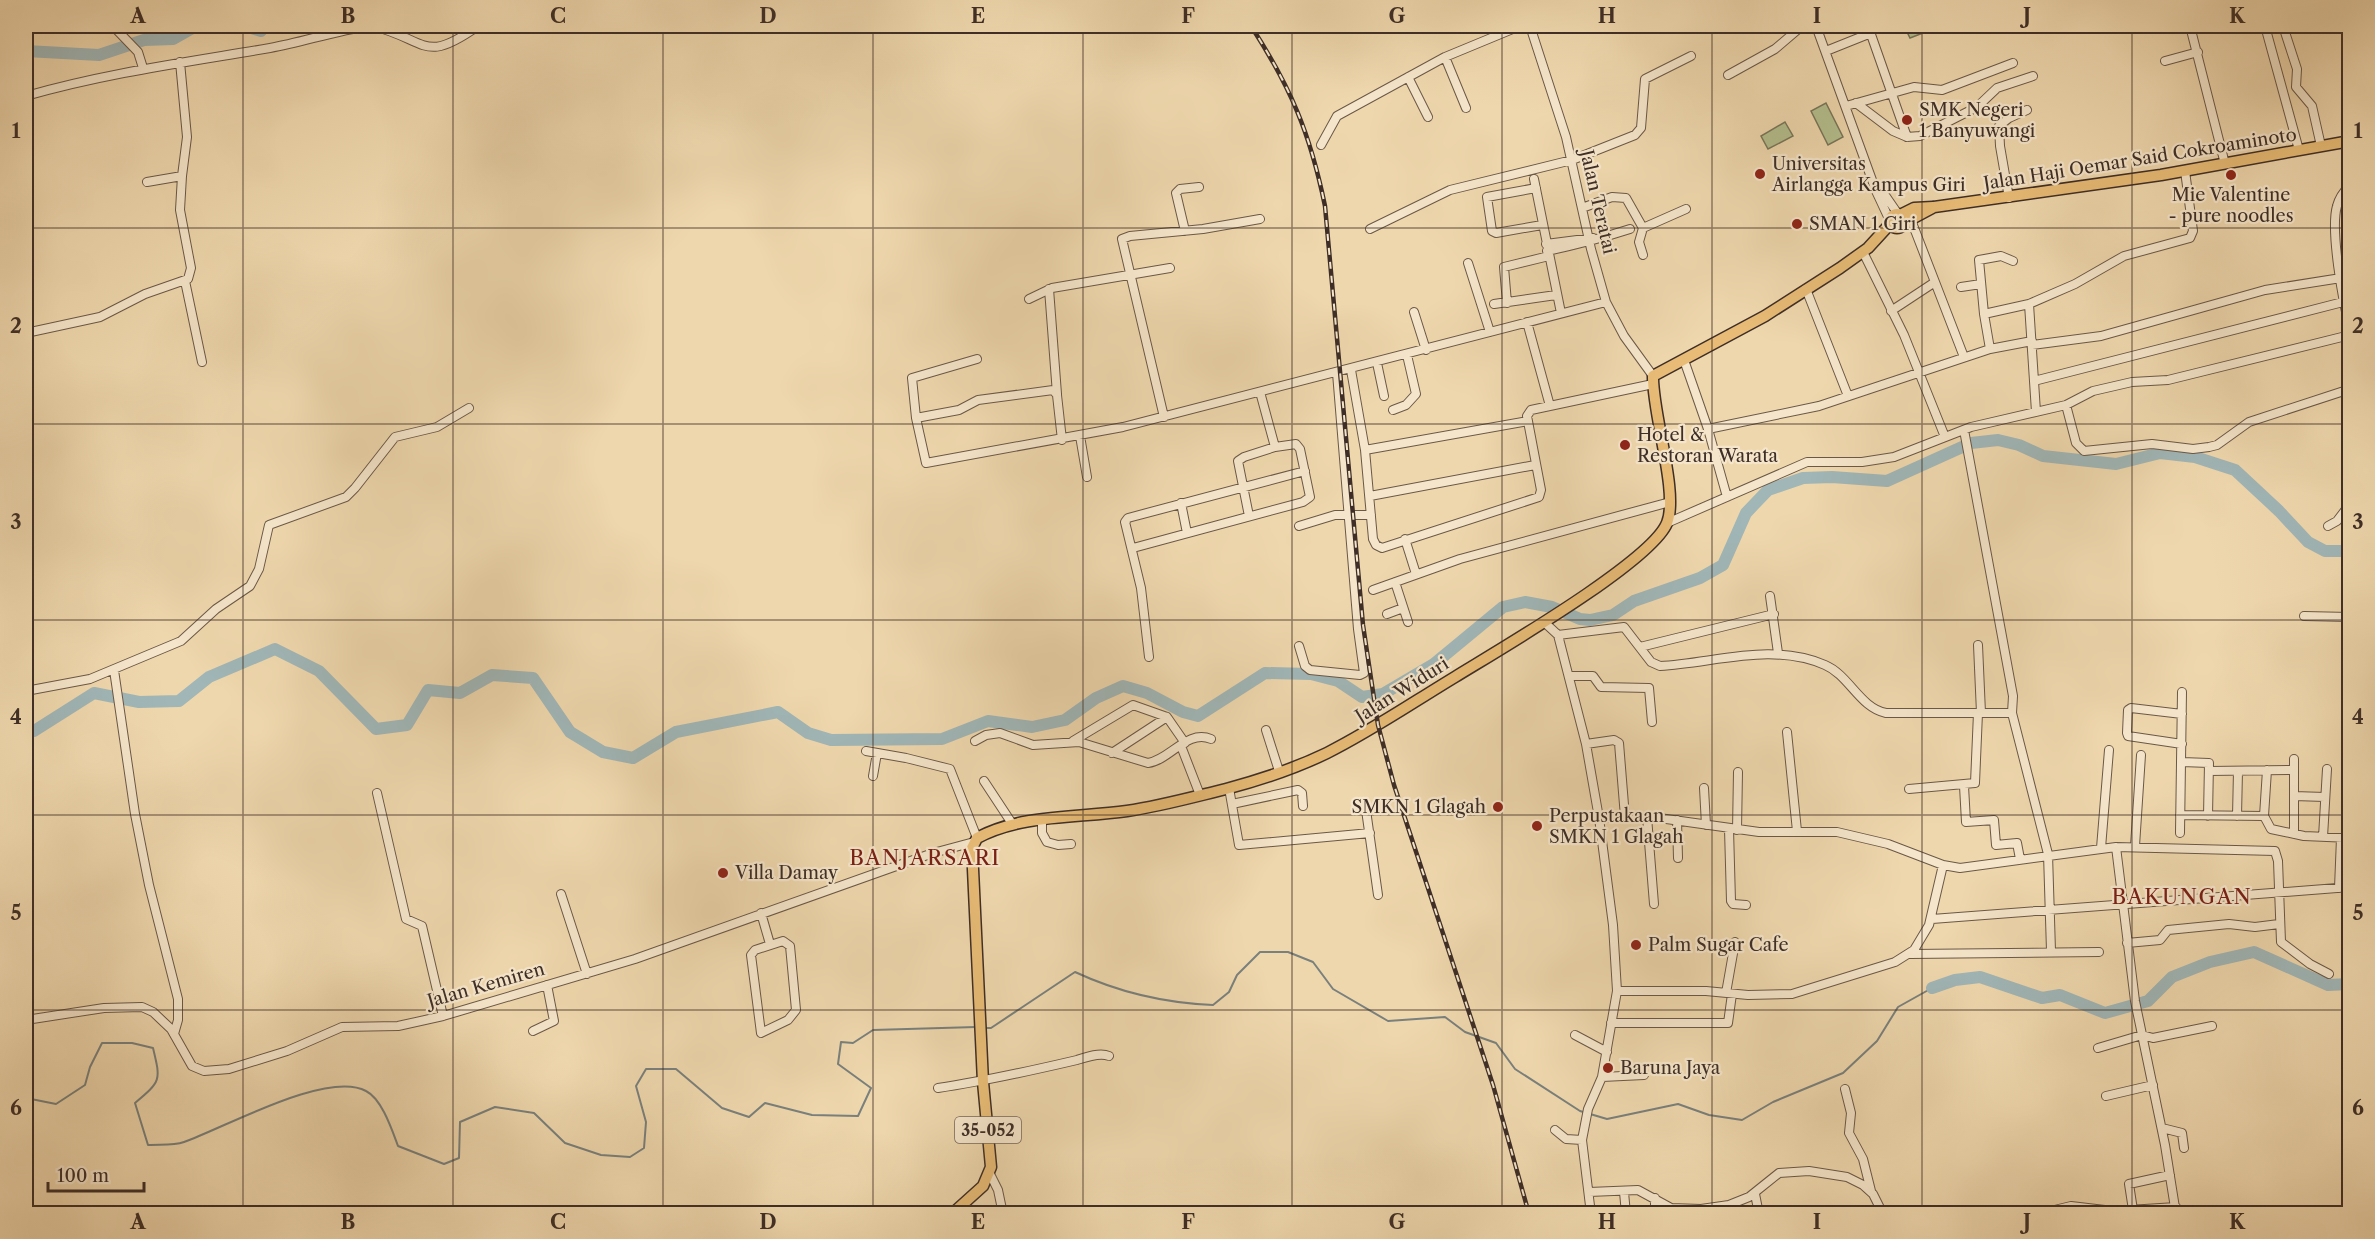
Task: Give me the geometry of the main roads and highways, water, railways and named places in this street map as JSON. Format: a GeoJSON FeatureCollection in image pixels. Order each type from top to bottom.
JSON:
{"type":"FeatureCollection","features":[{"type":"Feature","properties":{"kind":"main road","name":"Jalan Haji Oemar Said Cokroaminoto"},"geometry":{"type":"LineString","coordinates":[[1667,523],[1670,502],[1653,380],[1806,289],[1865,250],[1899,221],[1934,207],[2186,171],[2349,141]]}},
{"type":"Feature","properties":{"kind":"main road","name":"Jalan Widuri"},"geometry":{"type":"LineString","coordinates":[[952,1214],[983,1186],[990,1174],[991,1154],[983,1082],[982,1014],[972,848],[975,840],[1010,825],[1042,826],[1200,795],[1230,797],[1279,771],[1324,754],[1355,738],[1546,621],[1646,549],[1667,523]]}},
{"type":"Feature","properties":{"kind":"waterway"},"geometry":{"type":"LineString","coordinates":[[26,51],[99,55],[144,40],[173,39],[196,26]]}},
{"type":"Feature","properties":{"kind":"waterway"},"geometry":{"type":"LineString","coordinates":[[245,26],[261,31],[265,26]]}},
{"type":"Feature","properties":{"kind":"waterway"},"geometry":{"type":"LineString","coordinates":[[26,730],[34,731],[94,693],[139,702],[179,701],[209,677],[275,649],[319,671],[376,729],[407,725],[428,690],[460,693],[492,675],[533,678],[570,732],[603,752],[633,758],[676,732],[778,712],[808,733],[831,740],[942,739],[988,721],[1032,727],[1065,720],[1096,698],[1123,686],[1147,693],[1183,712],[1198,716],[1265,673],[1311,674],[1338,681],[1362,697],[1383,694],[1434,664],[1503,607],[1525,602],[1552,607],[1580,619],[1590,620],[1613,615],[1634,601],[1700,578],[1723,565],[1746,513],[1768,490],[1803,478],[1832,477],[1887,481],[1971,443],[1998,440],[2019,445],[2043,456],[2116,464],[2160,453],[2195,457],[2235,470],[2308,542],[2325,551],[2350,551]]}},
{"type":"Feature","properties":{"kind":"waterway"},"geometry":{"type":"LineString","coordinates":[[985,1028],[991,1028],[1075,972],[1109,986],[1143,996],[1213,1005],[1229,992],[1237,975],[1260,952],[1288,952],[1313,962],[1333,989],[1388,1021],[1445,1017],[1465,1032],[1496,1043],[1515,1069],[1580,1111],[1607,1119],[1678,1104],[1709,1115],[1742,1120],[1773,1102],[1843,1073],[1877,1041],[1898,1007],[1932,988]]}},
{"type":"Feature","properties":{"kind":"waterway"},"geometry":{"type":"LineString","coordinates":[[1932,988],[1955,980],[1980,977],[2042,998],[2060,995],[2105,1013],[2148,1001],[2172,977],[2210,962],[2254,952],[2328,985],[2350,984]]}},
{"type":"Feature","properties":{"kind":"waterway"},"geometry":{"type":"LineString","coordinates":[[26,1098],[56,1104],[85,1085],[90,1067],[102,1043],[132,1043],[153,1048],[157,1067],[158,1074],[154,1085],[135,1103],[148,1145],[184,1142],[275,1103],[327,1088],[349,1087],[366,1091],[377,1101],[386,1116],[398,1146],[444,1164],[459,1158],[460,1122],[495,1107],[534,1113],[565,1143],[601,1155],[630,1157],[644,1148],[646,1122],[636,1086],[646,1069],[676,1069],[722,1108],[749,1117],[765,1103],[812,1115],[858,1116],[871,1088],[838,1064],[841,1042],[853,1043],[873,1030],[976,1027]]}},
{"type":"Feature","properties":{"kind":"railway"},"geometry":{"type":"LineString","coordinates":[[1251,26],[1288,91],[1306,133],[1325,206],[1363,625],[1378,725],[1394,785],[1493,1085],[1529,1214]]}},
{"type":"Feature","properties":{"kind":"place","name":"SMK Negeri 1 Banyuwangi"},"geometry":{"type":"Point","coordinates":[1907,120]}},
{"type":"Feature","properties":{"kind":"place","name":"Universitas Airlangga Kampus Giri"},"geometry":{"type":"Point","coordinates":[1760,174]}},
{"type":"Feature","properties":{"kind":"place","name":"Mie Valentine - pure noodles"},"geometry":{"type":"Point","coordinates":[2231,175]}},
{"type":"Feature","properties":{"kind":"place","name":"SMAN 1 Giri"},"geometry":{"type":"Point","coordinates":[1797,224]}},
{"type":"Feature","properties":{"kind":"place","name":"Hotel & Restoran Warata"},"geometry":{"type":"Point","coordinates":[1625,445]}},
{"type":"Feature","properties":{"kind":"place","name":"SMKN 1 Glagah"},"geometry":{"type":"Point","coordinates":[1498,807]}},
{"type":"Feature","properties":{"kind":"place","name":"Perpustakaan SMKN 1 Glagah"},"geometry":{"type":"Point","coordinates":[1537,826]}},
{"type":"Feature","properties":{"kind":"place","name":"Villa Damay"},"geometry":{"type":"Point","coordinates":[723,873]}},
{"type":"Feature","properties":{"kind":"place","name":"Palm Sugar Cafe"},"geometry":{"type":"Point","coordinates":[1636,945]}},
{"type":"Feature","properties":{"kind":"place","name":"Baruna Jaya"},"geometry":{"type":"Point","coordinates":[1608,1068]}},
{"type":"Feature","properties":{"kind":"district","name":"BANJARSARI"},"geometry":{"type":"Point","coordinates":[925,857]}},
{"type":"Feature","properties":{"kind":"district","name":"BAKUNGAN"},"geometry":{"type":"Point","coordinates":[2182,896]}}]}
